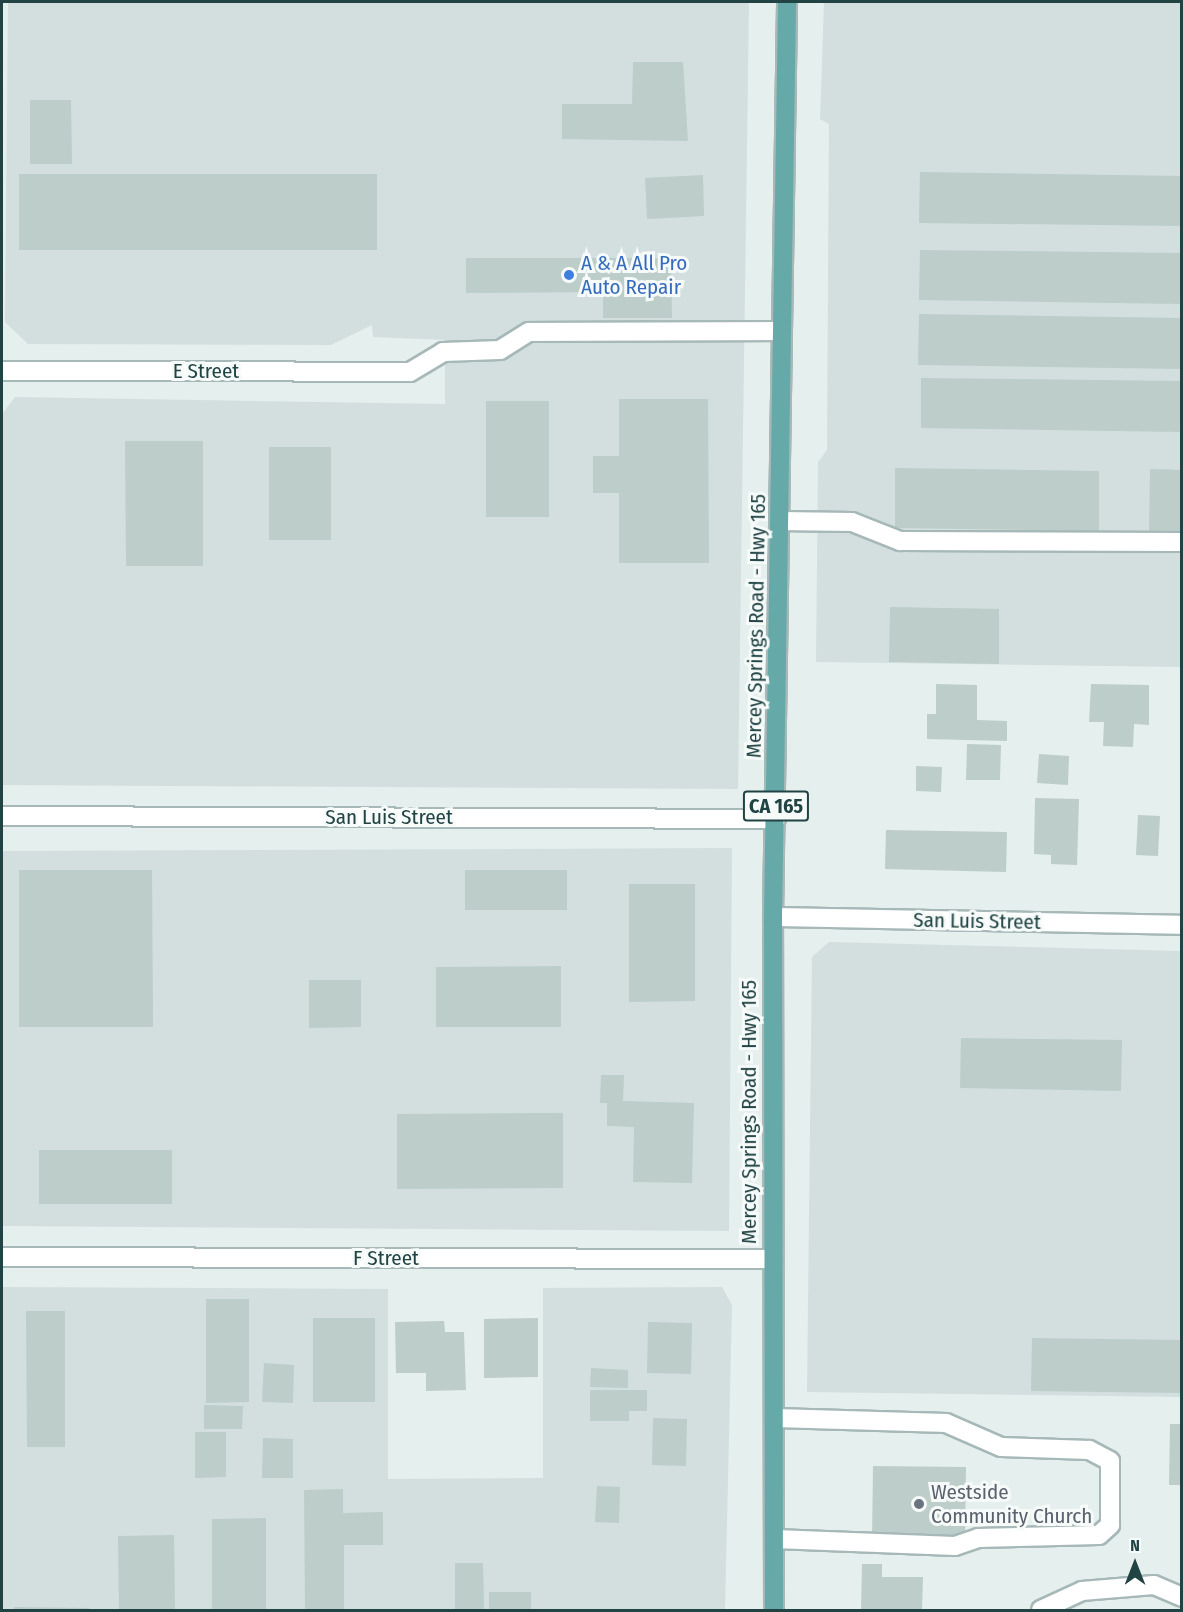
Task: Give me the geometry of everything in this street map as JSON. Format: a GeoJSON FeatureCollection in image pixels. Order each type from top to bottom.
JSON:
{"type":"FeatureCollection","features":[{"type":"Feature","properties":{"kind":"main road","name":"Mercey Springs Road - Hwy 165"},"geometry":{"type":"LineString","coordinates":[[774,1611],[776,1418],[771,1259],[773,917],[787,2]]}},
{"type":"Feature","properties":{"kind":"street","name":"E Street"},"geometry":{"type":"LineString","coordinates":[[2,371],[410,372],[442,352],[500,350],[529,332],[782,331]]}},
{"type":"Feature","properties":{"kind":"street"},"geometry":{"type":"LineString","coordinates":[[779,521],[852,522],[900,542],[1180,542]]}},
{"type":"Feature","properties":{"kind":"street","name":"San Luis Street"},"geometry":{"type":"LineString","coordinates":[[2,816],[776,819]]}},
{"type":"Feature","properties":{"kind":"street","name":"San Luis Street"},"geometry":{"type":"LineString","coordinates":[[773,917],[1182,925]]}},
{"type":"Feature","properties":{"kind":"street","name":"F Street"},"geometry":{"type":"LineString","coordinates":[[2,1257],[771,1259]]}},
{"type":"Feature","properties":{"kind":"street"},"geometry":{"type":"LineString","coordinates":[[774,1539],[955,1546],[978,1538],[1099,1535],[1110,1525],[1110,1461],[1089,1450],[1000,1448],[946,1423],[776,1418]]}},
{"type":"Feature","properties":{"kind":"street"},"geometry":{"type":"LineString","coordinates":[[1041,1611],[1082,1591],[1154,1585],[1182,1597]]}},
{"type":"Feature","properties":{"kind":"shaded area"},"geometry":{"type":"Polygon","coordinates":[[[8,2],[749,2],[738,789],[2,785],[2,414],[15,397],[445,404],[445,340],[373,337],[372,325],[331,345],[28,344],[5,322],[8,2]]]}},
{"type":"Feature","properties":{"kind":"shaded area"},"geometry":{"type":"Polygon","coordinates":[[[824,2],[1181,2],[1181,667],[816,662],[818,462],[827,450],[829,124],[820,119],[824,2]]]}},
{"type":"Feature","properties":{"kind":"shaded area"},"geometry":{"type":"Polygon","coordinates":[[[732,848],[729,1231],[2,1226],[2,851],[732,848]]]}},
{"type":"Feature","properties":{"kind":"shaded area"},"geometry":{"type":"Polygon","coordinates":[[[829,942],[1181,951],[1181,1397],[807,1392],[812,957],[829,942]]]}},
{"type":"Feature","properties":{"kind":"shaded area"},"geometry":{"type":"Polygon","coordinates":[[[2,1287],[388,1289],[388,1479],[543,1478],[543,1288],[722,1287],[732,1305],[725,1610],[2,1610],[2,1287]]]}},
{"type":"Feature","properties":{"kind":"building"},"geometry":{"type":"Polygon","coordinates":[[[633,62],[683,62],[688,141],[562,139],[562,104],[632,104],[633,62]]]}},
{"type":"Feature","properties":{"kind":"building"},"geometry":{"type":"Polygon","coordinates":[[[30,100],[71,100],[72,164],[30,164],[30,100]]]}},
{"type":"Feature","properties":{"kind":"building"},"geometry":{"type":"Polygon","coordinates":[[[920,172],[1182,176],[1182,226],[919,223],[920,172]]]}},
{"type":"Feature","properties":{"kind":"building"},"geometry":{"type":"Polygon","coordinates":[[[19,174],[377,174],[377,250],[19,250],[19,174]]]}},
{"type":"Feature","properties":{"kind":"building"},"geometry":{"type":"Polygon","coordinates":[[[703,175],[704,216],[647,219],[645,178],[703,175]]]}},
{"type":"Feature","properties":{"kind":"building"},"geometry":{"type":"Polygon","coordinates":[[[920,250],[1182,253],[1182,304],[919,300],[920,250]]]}},
{"type":"Feature","properties":{"kind":"building","name":"A & A All Pro Auto Repair"},"geometry":{"type":"Polygon","coordinates":[[[466,258],[671,258],[672,318],[603,318],[603,292],[466,293],[466,258]]]}},
{"type":"Feature","properties":{"kind":"building"},"geometry":{"type":"Polygon","coordinates":[[[919,314],[1182,318],[1182,369],[918,365],[919,314]]]}},
{"type":"Feature","properties":{"kind":"building"},"geometry":{"type":"Polygon","coordinates":[[[921,378],[1182,381],[1182,432],[921,428],[921,378]]]}},
{"type":"Feature","properties":{"kind":"building"},"geometry":{"type":"Polygon","coordinates":[[[619,399],[708,399],[709,563],[619,563],[619,493],[593,493],[593,456],[619,456],[619,399]]]}},
{"type":"Feature","properties":{"kind":"building"},"geometry":{"type":"Polygon","coordinates":[[[486,401],[549,401],[549,517],[486,517],[486,401]]]}},
{"type":"Feature","properties":{"kind":"building"},"geometry":{"type":"Polygon","coordinates":[[[125,441],[203,441],[203,566],[126,566],[125,441]]]}},
{"type":"Feature","properties":{"kind":"building"},"geometry":{"type":"Polygon","coordinates":[[[269,447],[331,447],[331,540],[269,540],[269,447]]]}},
{"type":"Feature","properties":{"kind":"building"},"geometry":{"type":"Polygon","coordinates":[[[895,468],[1099,471],[1099,531],[895,528],[895,468]]]}},
{"type":"Feature","properties":{"kind":"building"},"geometry":{"type":"Polygon","coordinates":[[[1150,469],[1182,470],[1182,532],[1149,532],[1150,469]]]}},
{"type":"Feature","properties":{"kind":"building"},"geometry":{"type":"Polygon","coordinates":[[[890,607],[999,609],[999,664],[889,662],[890,607]]]}},
{"type":"Feature","properties":{"kind":"building"},"geometry":{"type":"Polygon","coordinates":[[[936,684],[977,685],[977,720],[1007,721],[1007,741],[927,739],[927,714],[936,714],[936,684]]]}},
{"type":"Feature","properties":{"kind":"building"},"geometry":{"type":"Polygon","coordinates":[[[1091,684],[1149,685],[1149,725],[1134,724],[1133,747],[1103,746],[1104,722],[1089,722],[1091,684]]]}},
{"type":"Feature","properties":{"kind":"building"},"geometry":{"type":"Polygon","coordinates":[[[967,744],[1001,745],[1000,780],[966,780],[967,744]]]}},
{"type":"Feature","properties":{"kind":"building"},"geometry":{"type":"Polygon","coordinates":[[[1039,754],[1069,756],[1068,785],[1037,783],[1039,754]]]}},
{"type":"Feature","properties":{"kind":"building"},"geometry":{"type":"Polygon","coordinates":[[[916,766],[942,767],[941,792],[916,791],[916,766]]]}},
{"type":"Feature","properties":{"kind":"building"},"geometry":{"type":"Polygon","coordinates":[[[1035,798],[1079,799],[1077,865],[1051,864],[1051,855],[1034,854],[1035,798]]]}},
{"type":"Feature","properties":{"kind":"building"},"geometry":{"type":"Polygon","coordinates":[[[1138,815],[1160,816],[1158,856],[1136,855],[1138,815]]]}},
{"type":"Feature","properties":{"kind":"building"},"geometry":{"type":"Polygon","coordinates":[[[886,830],[1007,832],[1006,872],[885,869],[886,830]]]}},
{"type":"Feature","properties":{"kind":"building"},"geometry":{"type":"Polygon","coordinates":[[[19,870],[152,870],[153,1027],[19,1027],[19,870]]]}},
{"type":"Feature","properties":{"kind":"building"},"geometry":{"type":"Polygon","coordinates":[[[465,870],[567,870],[567,910],[465,910],[465,870]]]}},
{"type":"Feature","properties":{"kind":"building"},"geometry":{"type":"Polygon","coordinates":[[[629,884],[695,884],[695,1001],[629,1002],[629,884]]]}},
{"type":"Feature","properties":{"kind":"building"},"geometry":{"type":"Polygon","coordinates":[[[561,966],[561,1027],[436,1027],[436,967],[561,966]]]}},
{"type":"Feature","properties":{"kind":"building"},"geometry":{"type":"Polygon","coordinates":[[[309,980],[361,980],[361,1027],[309,1028],[309,980]]]}},
{"type":"Feature","properties":{"kind":"building"},"geometry":{"type":"Polygon","coordinates":[[[961,1038],[1122,1040],[1121,1091],[960,1088],[961,1038]]]}},
{"type":"Feature","properties":{"kind":"building"},"geometry":{"type":"Polygon","coordinates":[[[601,1075],[624,1075],[623,1101],[694,1103],[692,1183],[633,1182],[634,1127],[607,1126],[607,1103],[600,1103],[601,1075]]]}},
{"type":"Feature","properties":{"kind":"building"},"geometry":{"type":"Polygon","coordinates":[[[563,1113],[563,1188],[397,1189],[397,1114],[563,1113]]]}},
{"type":"Feature","properties":{"kind":"building"},"geometry":{"type":"Polygon","coordinates":[[[39,1150],[172,1150],[172,1204],[39,1204],[39,1150]]]}},
{"type":"Feature","properties":{"kind":"building"},"geometry":{"type":"Polygon","coordinates":[[[206,1299],[249,1299],[249,1402],[206,1403],[206,1299]]]}},
{"type":"Feature","properties":{"kind":"building"},"geometry":{"type":"Polygon","coordinates":[[[26,1311],[65,1311],[65,1447],[27,1447],[26,1311]]]}},
{"type":"Feature","properties":{"kind":"building"},"geometry":{"type":"Polygon","coordinates":[[[313,1318],[375,1318],[375,1402],[313,1402],[313,1318]]]}},
{"type":"Feature","properties":{"kind":"building"},"geometry":{"type":"Polygon","coordinates":[[[538,1318],[538,1377],[484,1378],[484,1319],[538,1318]]]}},
{"type":"Feature","properties":{"kind":"building"},"geometry":{"type":"Polygon","coordinates":[[[444,1321],[445,1332],[464,1332],[466,1390],[426,1391],[426,1373],[396,1373],[395,1322],[444,1321]]]}},
{"type":"Feature","properties":{"kind":"building"},"geometry":{"type":"Polygon","coordinates":[[[648,1322],[692,1323],[691,1374],[647,1373],[648,1322]]]}},
{"type":"Feature","properties":{"kind":"building"},"geometry":{"type":"Polygon","coordinates":[[[1032,1338],[1182,1340],[1182,1393],[1031,1391],[1032,1338]]]}},
{"type":"Feature","properties":{"kind":"building"},"geometry":{"type":"Polygon","coordinates":[[[264,1363],[294,1365],[293,1403],[262,1402],[264,1363]]]}},
{"type":"Feature","properties":{"kind":"building"},"geometry":{"type":"Polygon","coordinates":[[[591,1368],[628,1370],[628,1388],[590,1387],[591,1368]]]}},
{"type":"Feature","properties":{"kind":"building"},"geometry":{"type":"Polygon","coordinates":[[[590,1390],[647,1390],[647,1411],[629,1411],[629,1421],[590,1421],[590,1390]]]}},
{"type":"Feature","properties":{"kind":"building"},"geometry":{"type":"Polygon","coordinates":[[[204,1405],[243,1406],[242,1429],[204,1429],[204,1405]]]}},
{"type":"Feature","properties":{"kind":"building"},"geometry":{"type":"Polygon","coordinates":[[[653,1418],[687,1419],[686,1466],[652,1465],[653,1418]]]}},
{"type":"Feature","properties":{"kind":"building"},"geometry":{"type":"Polygon","coordinates":[[[1170,1424],[1182,1424],[1182,1485],[1169,1485],[1170,1424]]]}},
{"type":"Feature","properties":{"kind":"building"},"geometry":{"type":"Polygon","coordinates":[[[195,1432],[226,1432],[226,1477],[195,1478],[195,1432]]]}},
{"type":"Feature","properties":{"kind":"building"},"geometry":{"type":"Polygon","coordinates":[[[263,1438],[293,1439],[293,1478],[262,1478],[263,1438]]]}},
{"type":"Feature","properties":{"kind":"building","name":"Westside Community Church"},"geometry":{"type":"Polygon","coordinates":[[[873,1466],[966,1467],[965,1541],[872,1540],[873,1466]]]}},
{"type":"Feature","properties":{"kind":"building"},"geometry":{"type":"Polygon","coordinates":[[[597,1486],[620,1487],[619,1523],[595,1522],[597,1486]]]}},
{"type":"Feature","properties":{"kind":"building"},"geometry":{"type":"Polygon","coordinates":[[[343,1489],[343,1513],[383,1512],[383,1545],[344,1545],[344,1610],[305,1610],[304,1490],[343,1489]]]}},
{"type":"Feature","properties":{"kind":"building"},"geometry":{"type":"Polygon","coordinates":[[[266,1518],[266,1610],[212,1610],[212,1519],[266,1518]]]}},
{"type":"Feature","properties":{"kind":"building"},"geometry":{"type":"Polygon","coordinates":[[[174,1535],[175,1610],[119,1610],[118,1536],[174,1535]]]}},
{"type":"Feature","properties":{"kind":"building"},"geometry":{"type":"Polygon","coordinates":[[[455,1563],[483,1563],[484,1610],[455,1610],[455,1563]]]}},
{"type":"Feature","properties":{"kind":"building"},"geometry":{"type":"Polygon","coordinates":[[[862,1564],[882,1564],[882,1577],[923,1577],[922,1610],[861,1610],[862,1564]]]}},
{"type":"Feature","properties":{"kind":"building"},"geometry":{"type":"Polygon","coordinates":[[[489,1592],[531,1592],[531,1610],[489,1610],[489,1592]]]}},
{"type":"Feature","properties":{"kind":"building"},"geometry":{"type":"Polygon","coordinates":[[[14,1607],[89,1608],[88,1610],[14,1610],[14,1607]]]}},
{"type":"Feature","properties":{"kind":"place","name":"A & A All Pro Auto Repair"},"geometry":{"type":"Point","coordinates":[569,275]}},
{"type":"Feature","properties":{"kind":"place","name":"Westside Community Church"},"geometry":{"type":"Point","coordinates":[919,1504]}}]}
